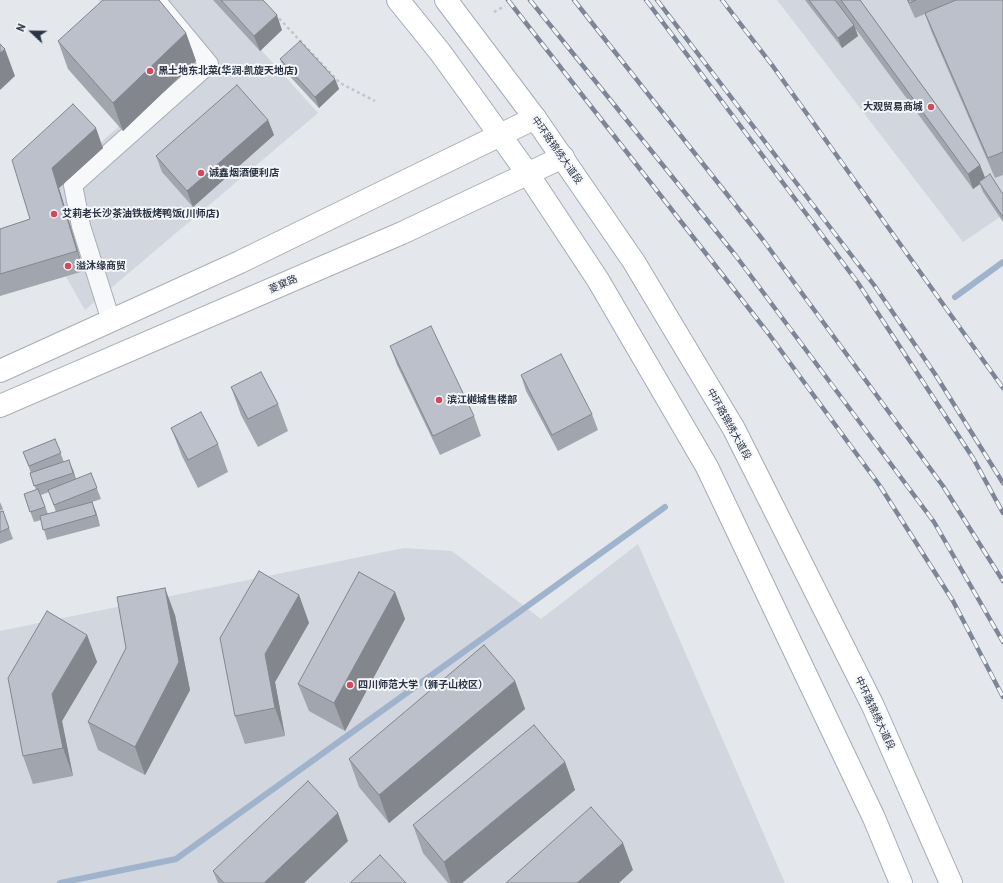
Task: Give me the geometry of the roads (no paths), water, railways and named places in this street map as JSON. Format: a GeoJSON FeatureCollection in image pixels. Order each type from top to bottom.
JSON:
{"type":"FeatureCollection","features":[{"type":"Feature","properties":{"kind":"main road"},"geometry":{"type":"LineString","coordinates":[[398,0],[440,52],[528,174],[598,280],[707,467],[874,818],[901,883]]}},
{"type":"Feature","properties":{"kind":"main road","name":"中环路锦绣大道段"},"geometry":{"type":"LineString","coordinates":[[446,0],[563,157],[634,262],[734,429],[873,706],[951,883]]}},
{"type":"Feature","properties":{"kind":"main road"},"geometry":{"type":"LineString","coordinates":[[0,371],[240,262],[500,137],[535,118]]}},
{"type":"Feature","properties":{"kind":"main road","name":"菱窠路"},"geometry":{"type":"LineString","coordinates":[[0,406],[395,236],[563,157]]}},
{"type":"Feature","properties":{"kind":"street"},"geometry":{"type":"LineString","coordinates":[[111,321],[81,226],[73,185],[209,64],[156,0]]}},
{"type":"Feature","properties":{"kind":"waterway"},"geometry":{"type":"LineString","coordinates":[[955,297],[1003,262]]}},
{"type":"Feature","properties":{"kind":"waterway"},"geometry":{"type":"LineString","coordinates":[[60,883],[176,859],[665,507]]}},
{"type":"Feature","properties":{"kind":"railway"},"geometry":{"type":"LineString","coordinates":[[508,0],[768,333],[880,486],[953,601],[1003,697]]}},
{"type":"Feature","properties":{"kind":"railway"},"geometry":{"type":"LineString","coordinates":[[530,0],[736,256],[934,522],[1003,642]]}},
{"type":"Feature","properties":{"kind":"railway"},"geometry":{"type":"LineString","coordinates":[[574,0],[763,240],[943,486],[1003,581]]}},
{"type":"Feature","properties":{"kind":"railway"},"geometry":{"type":"LineString","coordinates":[[646,0],[858,283],[973,458],[1003,513]]}},
{"type":"Feature","properties":{"kind":"railway"},"geometry":{"type":"LineString","coordinates":[[657,0],[874,285],[935,374],[1003,483]]}},
{"type":"Feature","properties":{"kind":"railway"},"geometry":{"type":"LineString","coordinates":[[722,0],[772,65],[1003,388]]}},
{"type":"Feature","properties":{"kind":"place","name":"黑土地东北菜(华润·凯旋天地店)"},"geometry":{"type":"Point","coordinates":[150,71]}},
{"type":"Feature","properties":{"kind":"place","name":"大观贸易商城"},"geometry":{"type":"Point","coordinates":[931,107]}},
{"type":"Feature","properties":{"kind":"place","name":"诚鑫烟酒便利店"},"geometry":{"type":"Point","coordinates":[201,173]}},
{"type":"Feature","properties":{"kind":"place","name":"艾莉老长沙茶油铁板烤鸭饭(川师店)"},"geometry":{"type":"Point","coordinates":[54,214]}},
{"type":"Feature","properties":{"kind":"place","name":"溢沐缘商贸"},"geometry":{"type":"Point","coordinates":[68,266]}},
{"type":"Feature","properties":{"kind":"place","name":"滨江樾城售楼部"},"geometry":{"type":"Point","coordinates":[439,400]}},
{"type":"Feature","properties":{"kind":"place","name":"四川师范大学（狮子山校区）"},"geometry":{"type":"Point","coordinates":[350,685]}}]}
